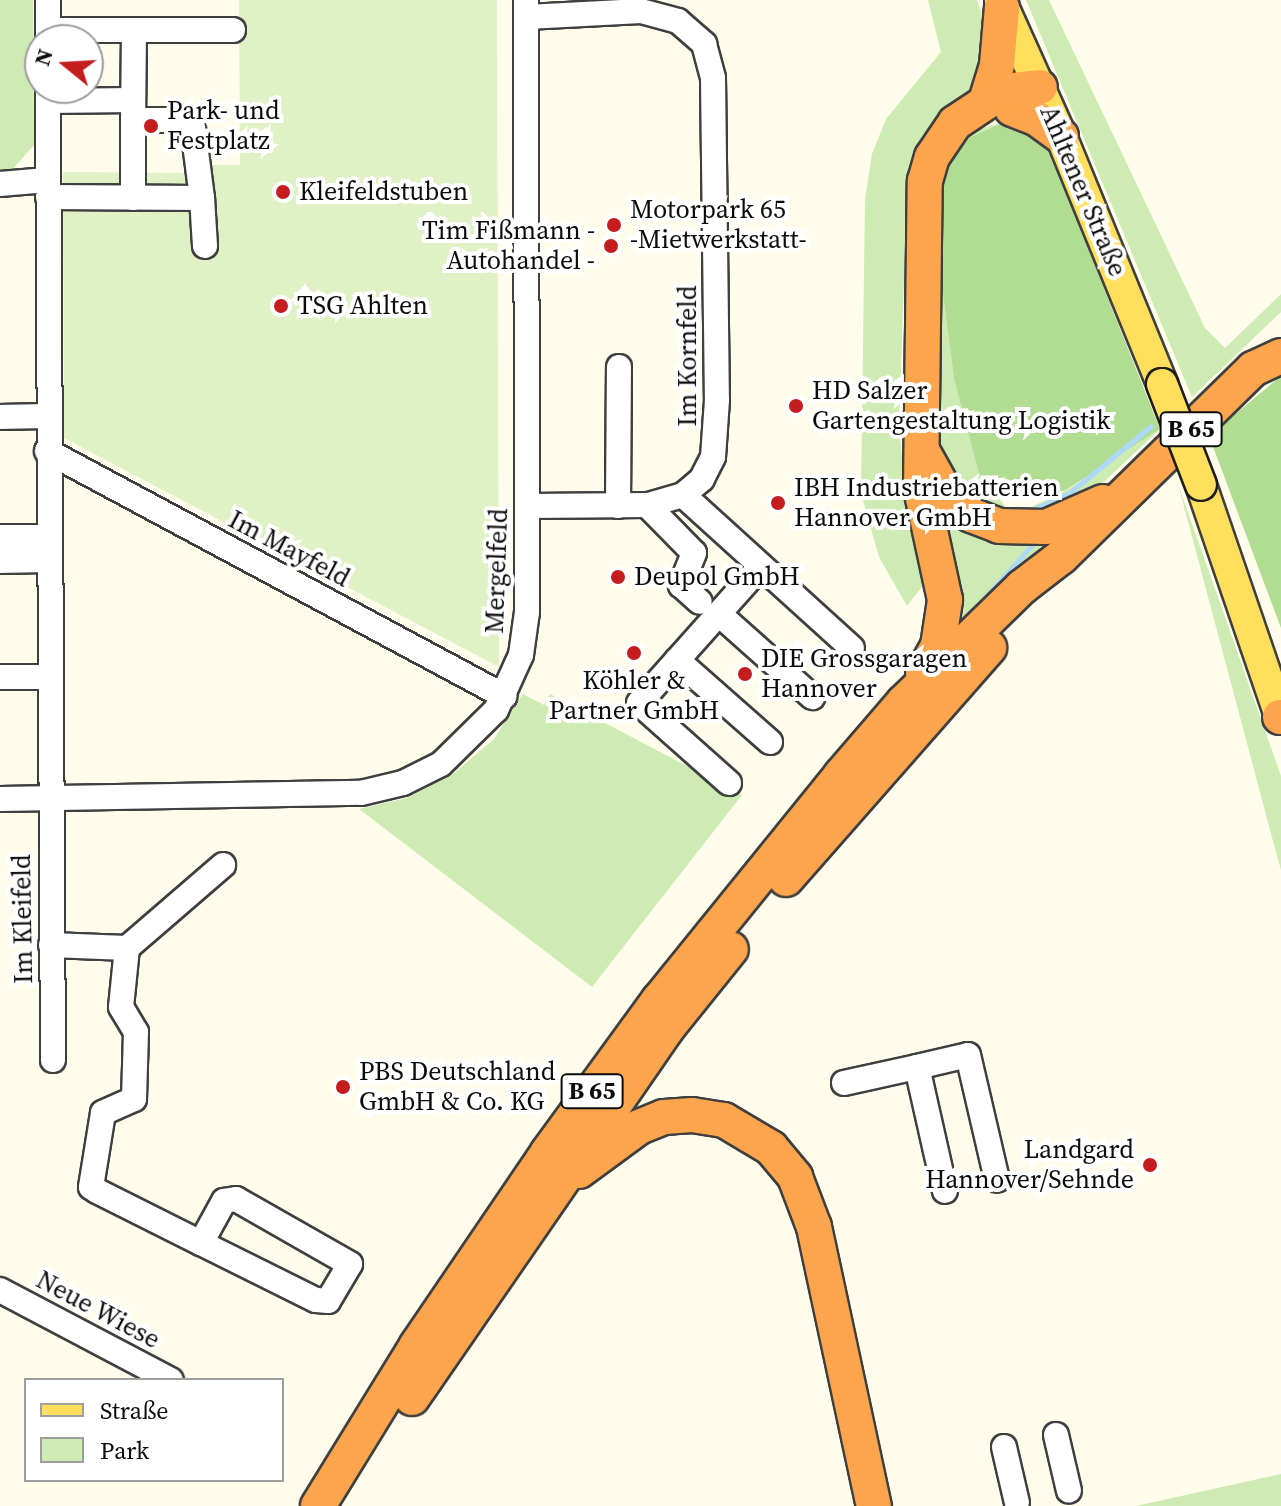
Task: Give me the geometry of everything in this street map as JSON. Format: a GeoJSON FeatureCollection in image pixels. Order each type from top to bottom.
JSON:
{"type":"FeatureCollection","features":[{"type":"Feature","properties":{"kind":"highway"},"geometry":{"type":"LineString","coordinates":[[999,104],[997,65],[1001,3]]}},
{"type":"Feature","properties":{"kind":"highway"},"geometry":{"type":"LineString","coordinates":[[903,703],[932,659],[945,608],[941,567],[922,501],[925,181],[943,140],[955,123],[999,104],[1016,88],[1040,87]]}},
{"type":"Feature","properties":{"kind":"highway"},"geometry":{"type":"LineString","coordinates":[[999,104],[1036,118],[1061,136]]}},
{"type":"Feature","properties":{"kind":"highway","name":"B 65"},"geometry":{"type":"LineString","coordinates":[[318,1506],[417,1345],[548,1152],[659,1000],[903,703],[1022,587],[1061,557],[1267,363]]}},
{"type":"Feature","properties":{"kind":"highway"},"geometry":{"type":"LineString","coordinates":[[921,446],[931,473],[948,497],[971,515],[999,526],[1046,527],[1129,490]]}},
{"type":"Feature","properties":{"kind":"highway","name":"B 65"},"geometry":{"type":"LineString","coordinates":[[345,1506],[435,1361],[668,1027],[801,860],[1032,600],[1061,557]]}},
{"type":"Feature","properties":{"kind":"highway"},"geometry":{"type":"LineString","coordinates":[[548,1197],[609,1146],[664,1117],[692,1115],[724,1120],[771,1148],[795,1177],[814,1227],[874,1506]]}},
{"type":"Feature","properties":{"kind":"main road","name":"Ahltener Straße"},"geometry":{"type":"LineString","coordinates":[[1001,3],[1061,136],[1162,384],[1201,485],[1281,718]]}},
{"type":"Feature","properties":{"kind":"main road","name":"B 65"},"geometry":{"type":"LineString","coordinates":[[1267,363],[1281,343]]}},
{"type":"Feature","properties":{"kind":"street"},"geometry":{"type":"LineString","coordinates":[[48,0],[48,24]]}},
{"type":"Feature","properties":{"kind":"street","name":"Im Kornfeld"},"geometry":{"type":"LineString","coordinates":[[526,8],[641,11],[688,27],[709,55],[717,434],[708,469],[683,495]]}},
{"type":"Feature","properties":{"kind":"street","name":"Mergelfeld"},"geometry":{"type":"LineString","coordinates":[[0,799],[382,789],[423,774],[459,751],[504,696],[525,634],[526,8]]}},
{"type":"Feature","properties":{"kind":"street"},"geometry":{"type":"LineString","coordinates":[[133,198],[134,30]]}},
{"type":"Feature","properties":{"kind":"street"},"geometry":{"type":"LineString","coordinates":[[104,32],[233,30]]}},
{"type":"Feature","properties":{"kind":"street","name":"Im Kleifeld"},"geometry":{"type":"LineString","coordinates":[[48,104],[47,549],[53,1060]]}},
{"type":"Feature","properties":{"kind":"street"},"geometry":{"type":"LineString","coordinates":[[101,104],[192,120],[205,246]]}},
{"type":"Feature","properties":{"kind":"street"},"geometry":{"type":"LineString","coordinates":[[0,184],[133,198],[202,198]]}},
{"type":"Feature","properties":{"kind":"street"},"geometry":{"type":"LineString","coordinates":[[618,506],[619,367]]}},
{"type":"Feature","properties":{"kind":"street"},"geometry":{"type":"LineString","coordinates":[[0,417],[47,416]]}},
{"type":"Feature","properties":{"kind":"street","name":"Im Mayfeld"},"geometry":{"type":"LineString","coordinates":[[47,451],[504,696]]}},
{"type":"Feature","properties":{"kind":"street"},"geometry":{"type":"LineString","coordinates":[[527,506],[647,505],[683,495],[852,648]]}},
{"type":"Feature","properties":{"kind":"street"},"geometry":{"type":"LineString","coordinates":[[647,505],[694,553],[681,585],[812,697]]}},
{"type":"Feature","properties":{"kind":"street"},"geometry":{"type":"LineString","coordinates":[[0,537],[47,549]]}},
{"type":"Feature","properties":{"kind":"street"},"geometry":{"type":"LineString","coordinates":[[0,561],[47,549]]}},
{"type":"Feature","properties":{"kind":"street"},"geometry":{"type":"LineString","coordinates":[[729,783],[639,703],[677,660],[709,608],[761,566]]}},
{"type":"Feature","properties":{"kind":"street"},"geometry":{"type":"LineString","coordinates":[[677,660],[770,742]]}},
{"type":"Feature","properties":{"kind":"street"},"geometry":{"type":"LineString","coordinates":[[0,677],[49,677]]}},
{"type":"Feature","properties":{"kind":"street"},"geometry":{"type":"LineString","coordinates":[[51,945],[127,948],[223,865]]}},
{"type":"Feature","properties":{"kind":"street"},"geometry":{"type":"LineString","coordinates":[[127,948],[121,1007],[136,1032],[134,1099],[103,1113],[90,1180],[97,1191],[201,1243],[322,1302],[328,1301],[350,1264],[236,1199],[224,1201],[201,1243]]}},
{"type":"Feature","properties":{"kind":"street"},"geometry":{"type":"LineString","coordinates":[[844,1083],[968,1055],[997,1180]]}},
{"type":"Feature","properties":{"kind":"street"},"geometry":{"type":"LineString","coordinates":[[917,1067],[945,1191]]}},
{"type":"Feature","properties":{"kind":"street","name":"Neue Wiese"},"geometry":{"type":"LineString","coordinates":[[0,1290],[167,1378]]}},
{"type":"Feature","properties":{"kind":"street"},"geometry":{"type":"LineString","coordinates":[[1056,1435],[1069,1491]]}},
{"type":"Feature","properties":{"kind":"street"},"geometry":{"type":"LineString","coordinates":[[1004,1447],[1017,1503]]}},
{"type":"Feature","properties":{"kind":"green space"},"geometry":{"type":"Polygon","coordinates":[[[0,0],[33,0],[33,24],[24,24],[24,104],[34,104],[34,145],[12,170],[0,171],[0,0]]]}},
{"type":"Feature","properties":{"kind":"green space","name":"TSG Ahlten"},"geometry":{"type":"Polygon","coordinates":[[[239,0],[497,0],[499,667],[64,438],[63,172],[207,173],[208,165],[240,165],[239,0]]]}},
{"type":"Feature","properties":{"kind":"green space"},"geometry":{"type":"Polygon","coordinates":[[[928,0],[977,0],[989,38],[976,84],[926,139],[912,165],[907,191],[899,426],[908,523],[928,579],[907,606],[879,557],[861,493],[865,199],[872,154],[886,119],[941,52],[928,0]]]}},
{"type":"Feature","properties":{"kind":"green space"},"geometry":{"type":"Polygon","coordinates":[[[1026,0],[1049,0],[1205,328],[1225,348],[1281,294],[1281,312],[1192,397],[1026,0]]]}},
{"type":"Feature","properties":{"kind":"green space"},"geometry":{"type":"Polygon","coordinates":[[[1004,122],[1024,124],[1044,138],[1150,396],[1038,134],[1016,124],[999,125],[960,142],[945,160],[933,217],[934,194],[942,165],[947,154],[962,138],[973,131],[1004,122]]]}},
{"type":"Feature","properties":{"kind":"green space"},"geometry":{"type":"Polygon","coordinates":[[[1016,124],[1038,134],[1054,163],[1160,429],[1066,490],[1046,496],[1041,491],[1015,497],[1000,493],[995,499],[979,474],[954,379],[933,217],[945,160],[960,142],[998,125],[1016,124]]]}},
{"type":"Feature","properties":{"kind":"green space"},"geometry":{"type":"Polygon","coordinates":[[[933,217],[954,379],[979,474],[1011,513],[1002,519],[978,510],[958,493],[937,449],[933,217]]]}},
{"type":"Feature","properties":{"kind":"green space"},"geometry":{"type":"Polygon","coordinates":[[[1281,376],[1281,628],[1209,436],[1281,376]]]}},
{"type":"Feature","properties":{"kind":"green space"},"geometry":{"type":"Polygon","coordinates":[[[1160,429],[1088,497],[1056,518],[1025,510],[1067,490],[1160,429]]]}},
{"type":"Feature","properties":{"kind":"green space"},"geometry":{"type":"Polygon","coordinates":[[[1178,484],[1281,776],[1281,870],[1273,841],[1178,484]]]}},
{"type":"Feature","properties":{"kind":"green space"},"geometry":{"type":"Polygon","coordinates":[[[937,492],[1062,532],[945,657],[937,492]]]}},
{"type":"Feature","properties":{"kind":"green space"},"geometry":{"type":"Polygon","coordinates":[[[523,694],[544,705],[550,694],[742,795],[592,987],[359,809],[407,798],[452,775],[494,739],[523,694]]]}},
{"type":"Feature","properties":{"kind":"green space"},"geometry":{"type":"Polygon","coordinates":[[[1281,1474],[1281,1506],[1136,1506],[1281,1474]]]}},
{"type":"Feature","properties":{"kind":"waterway"},"geometry":{"type":"LineString","coordinates":[[1032,510],[1068,494],[1151,426]]}},
{"type":"Feature","properties":{"kind":"waterway"},"geometry":{"type":"LineString","coordinates":[[974,610],[1032,545]]}},
{"type":"Feature","properties":{"kind":"place","name":"Park- und Festplatz"},"geometry":{"type":"Point","coordinates":[151,126]}},
{"type":"Feature","properties":{"kind":"place","name":"Kleifeldstuben"},"geometry":{"type":"Point","coordinates":[283,192]}},
{"type":"Feature","properties":{"kind":"place","name":"Motorpark 65 -Mietwerkstatt-"},"geometry":{"type":"Point","coordinates":[614,225]}},
{"type":"Feature","properties":{"kind":"place","name":"Tim Fißmann - Autohandel -"},"geometry":{"type":"Point","coordinates":[611,246]}},
{"type":"Feature","properties":{"kind":"place","name":"TSG Ahlten"},"geometry":{"type":"Point","coordinates":[281,306]}},
{"type":"Feature","properties":{"kind":"place","name":"HD Salzer Gartengestaltung Logistik"},"geometry":{"type":"Point","coordinates":[796,406]}},
{"type":"Feature","properties":{"kind":"place","name":"IBH Industriebatterien Hannover GmbH"},"geometry":{"type":"Point","coordinates":[778,503]}},
{"type":"Feature","properties":{"kind":"place","name":"Deupol GmbH"},"geometry":{"type":"Point","coordinates":[618,577]}},
{"type":"Feature","properties":{"kind":"place","name":"Köhler & Partner GmbH"},"geometry":{"type":"Point","coordinates":[634,653]}},
{"type":"Feature","properties":{"kind":"place","name":"DIE Grossgaragen Hannover"},"geometry":{"type":"Point","coordinates":[745,674]}},
{"type":"Feature","properties":{"kind":"place","name":"PBS Deutschland GmbH & Co. KG"},"geometry":{"type":"Point","coordinates":[343,1087]}},
{"type":"Feature","properties":{"kind":"place","name":"Landgard Hannover/Sehnde"},"geometry":{"type":"Point","coordinates":[1150,1165]}}]}
